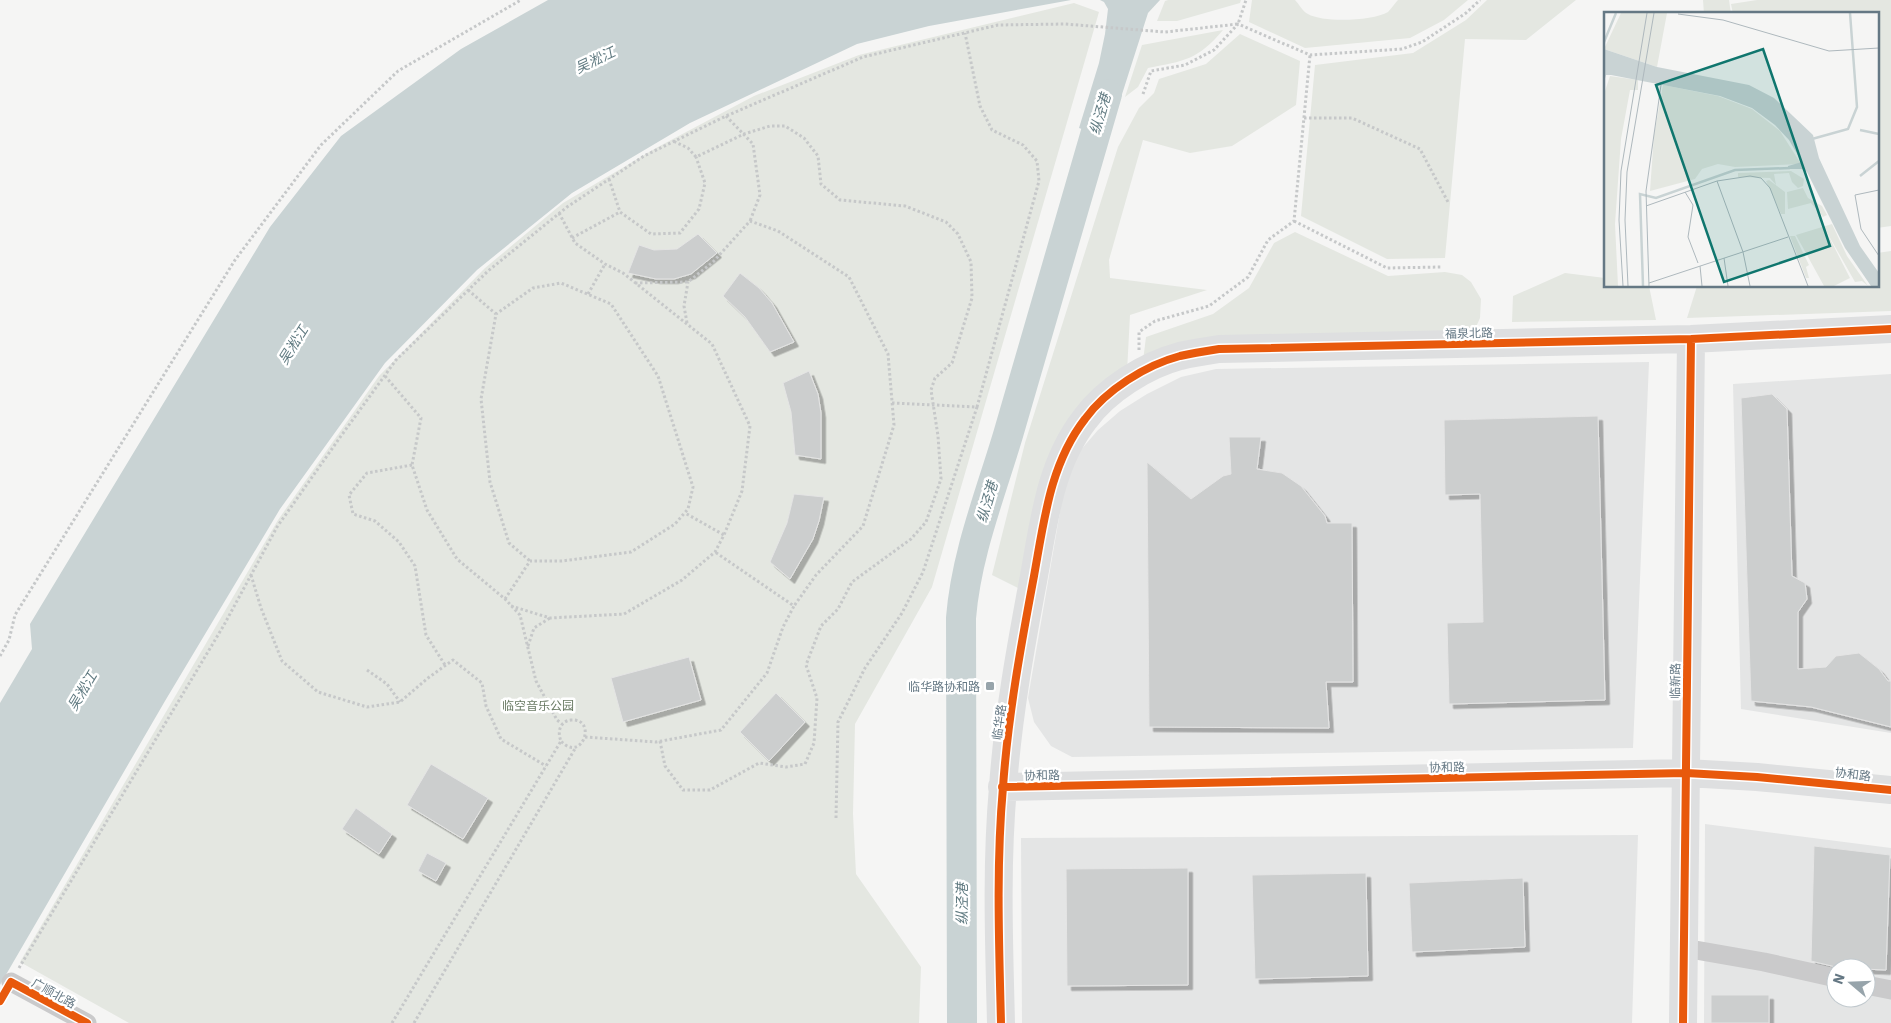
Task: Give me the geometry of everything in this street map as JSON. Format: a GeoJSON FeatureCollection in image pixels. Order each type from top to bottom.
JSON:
{"type":"FeatureCollection","features":[{"type":"Feature","properties":{"kind":"street","name":"福泉北路"},"geometry":{"type":"LineString","coordinates":[[1076,433],[1084,419],[1105,397],[1138,374],[1166,360],[1219,350],[1691,339],[1891,329]]}},
{"type":"Feature","properties":{"kind":"street","name":"临新路"},"geometry":{"type":"LineString","coordinates":[[1683,1023],[1691,339]]}},
{"type":"Feature","properties":{"kind":"street","name":"临华路"},"geometry":{"type":"LineString","coordinates":[[1000,1023],[998,900],[1002,787],[1020,650],[1046,511],[1058,467],[1076,433]]}},
{"type":"Feature","properties":{"kind":"street","name":"协和路"},"geometry":{"type":"LineString","coordinates":[[1002,787],[1686,773],[1802,781],[1891,790]]}},
{"type":"Feature","properties":{"kind":"street"},"geometry":{"type":"LineString","coordinates":[[1684,948],[1764,962],[1826,976]]}},
{"type":"Feature","properties":{"kind":"street","name":"广顺北路"},"geometry":{"type":"LineString","coordinates":[[11,982],[86,1023]]}},
{"type":"Feature","properties":{"kind":"street"},"geometry":{"type":"LineString","coordinates":[[1876,987],[1891,990]]}},
{"type":"Feature","properties":{"kind":"path"},"geometry":{"type":"LineString","coordinates":[[0,656],[9,640],[15,615],[235,260],[321,145],[398,71],[521,0]]}},
{"type":"Feature","properties":{"kind":"path"},"geometry":{"type":"LineString","coordinates":[[1143,94],[1151,71],[1185,65],[1214,50],[1238,24],[1246,0]]}},
{"type":"Feature","properties":{"kind":"path"},"geometry":{"type":"LineString","coordinates":[[11,982],[224,625],[277,527],[396,360],[488,271],[558,214],[609,179],[644,156],[726,116],[863,58],[998,25],[1065,24],[1165,32],[1238,24],[1310,55],[1402,49],[1414,46],[1466,13],[1480,0]]}},
{"type":"Feature","properties":{"kind":"path"},"geometry":{"type":"LineString","coordinates":[[836,818],[838,722],[865,668],[902,614],[923,572],[977,408],[1039,181],[1038,161],[1023,145],[992,130],[980,106],[965,33]]}},
{"type":"Feature","properties":{"kind":"path"},"geometry":{"type":"LineString","coordinates":[[1138,374],[1139,332],[1156,321],[1209,306],[1248,277],[1268,240],[1294,221],[1310,55]]}},
{"type":"Feature","properties":{"kind":"path"},"geometry":{"type":"LineString","coordinates":[[635,283],[688,282],[713,262],[750,221],[760,195],[753,144],[726,116]]}},
{"type":"Feature","properties":{"kind":"path"},"geometry":{"type":"LineString","coordinates":[[1304,118],[1352,118],[1420,149],[1448,202]]}},
{"type":"Feature","properties":{"kind":"path"},"geometry":{"type":"LineString","coordinates":[[660,741],[665,766],[682,790],[710,790],[759,763],[786,767],[805,764],[814,743],[817,698],[806,665],[821,626],[838,609],[852,582],[911,539],[926,522],[940,479],[938,436],[931,390],[936,378],[952,363],[972,298],[971,262],[958,234],[946,222],[905,206],[840,200],[821,184],[818,156],[804,138],[786,126],[770,126],[744,134],[696,157]]}},
{"type":"Feature","properties":{"kind":"path"},"geometry":{"type":"LineString","coordinates":[[609,179],[620,212],[651,234],[680,233],[699,209],[705,183],[696,157],[688,148],[674,141]]}},
{"type":"Feature","properties":{"kind":"path"},"geometry":{"type":"LineString","coordinates":[[572,238],[620,212]]}},
{"type":"Feature","properties":{"kind":"path"},"geometry":{"type":"LineString","coordinates":[[511,606],[550,618],[624,614],[682,580],[714,552],[724,535],[742,491],[750,426],[712,344],[624,273],[605,264],[575,243],[558,214]]}},
{"type":"Feature","properties":{"kind":"path"},"geometry":{"type":"LineString","coordinates":[[586,737],[660,741],[721,730],[767,673],[783,627],[794,606],[816,574],[863,526],[894,425],[888,354],[849,277],[778,231],[750,221]]}},
{"type":"Feature","properties":{"kind":"path"},"geometry":{"type":"LineString","coordinates":[[1294,221],[1386,268],[1441,267]]}},
{"type":"Feature","properties":{"kind":"path"},"geometry":{"type":"LineString","coordinates":[[588,294],[605,264]]}},
{"type":"Feature","properties":{"kind":"path"},"geometry":{"type":"LineString","coordinates":[[687,324],[684,306],[688,282]]}},
{"type":"Feature","properties":{"kind":"path"},"geometry":{"type":"LineString","coordinates":[[561,283],[588,294],[611,304],[658,376],[693,487],[688,509],[675,524],[630,552],[562,561],[530,561],[509,542],[490,482],[481,399],[496,314],[533,288],[561,283]]}},
{"type":"Feature","properties":{"kind":"path"},"geometry":{"type":"LineString","coordinates":[[468,290],[496,314]]}},
{"type":"Feature","properties":{"kind":"path"},"geometry":{"type":"LineString","coordinates":[[385,376],[421,418],[412,465],[427,510],[457,559],[505,599],[520,615],[536,682],[557,720],[562,724]]}},
{"type":"Feature","properties":{"kind":"path"},"geometry":{"type":"LineString","coordinates":[[892,403],[977,408]]}},
{"type":"Feature","properties":{"kind":"path"},"geometry":{"type":"LineString","coordinates":[[412,465],[367,473],[348,495],[353,514],[375,521],[399,542],[415,566],[426,634],[445,666]]}},
{"type":"Feature","properties":{"kind":"path"},"geometry":{"type":"LineString","coordinates":[[685,513],[724,535]]}},
{"type":"Feature","properties":{"kind":"path"},"geometry":{"type":"LineString","coordinates":[[714,552],[794,606]]}},
{"type":"Feature","properties":{"kind":"path"},"geometry":{"type":"LineString","coordinates":[[505,599],[530,561]]}},
{"type":"Feature","properties":{"kind":"path"},"geometry":{"type":"LineString","coordinates":[[251,575],[261,608],[282,661],[318,692],[367,707],[400,702],[453,660],[482,683],[486,706],[502,739],[546,766]]}},
{"type":"Feature","properties":{"kind":"path"},"geometry":{"type":"LineString","coordinates":[[527,646],[534,628],[550,618]]}},
{"type":"Feature","properties":{"kind":"path"},"geometry":{"type":"LineString","coordinates":[[367,670],[387,684],[400,702]]}},
{"type":"Feature","properties":{"kind":"path"},"geometry":{"type":"LineString","coordinates":[[414,1023],[577,747],[586,737],[584,728],[578,722],[570,720],[562,724],[558,732],[560,741],[568,747],[577,747]]}},
{"type":"Feature","properties":{"kind":"path"},"geometry":{"type":"LineString","coordinates":[[392,1023],[560,741]]}},
{"type":"Feature","properties":{"kind":"shaded area"},"geometry":{"type":"Polygon","coordinates":[[[1649,362],[1633,748],[1072,757],[1051,746],[1034,722],[1028,698],[1067,471],[1079,452],[1098,430],[1120,411],[1147,394],[1181,377],[1216,369],[1649,362]]]}},
{"type":"Feature","properties":{"kind":"shaded area"},"geometry":{"type":"Polygon","coordinates":[[[1891,374],[1891,733],[1741,709],[1733,384],[1891,374]]]}},
{"type":"Feature","properties":{"kind":"shaded area"},"geometry":{"type":"Polygon","coordinates":[[[1705,824],[1891,848],[1891,1023],[1704,1023],[1705,824]]]}},
{"type":"Feature","properties":{"kind":"shaded area"},"geometry":{"type":"Polygon","coordinates":[[[1638,835],[1632,1023],[1022,1023],[1021,838],[1638,835]]]}},
{"type":"Feature","properties":{"kind":"green space"},"geometry":{"type":"Polygon","coordinates":[[[1241,0],[1240,3],[1177,21],[1157,21],[1165,1],[1241,0]]]}},
{"type":"Feature","properties":{"kind":"green space"},"geometry":{"type":"Polygon","coordinates":[[[1252,0],[1295,0],[1304,12],[1315,17],[1348,20],[1381,15],[1388,12],[1398,0],[1468,0],[1444,20],[1410,38],[1305,48],[1249,22],[1252,0]]]}},
{"type":"Feature","properties":{"kind":"green space"},"geometry":{"type":"Polygon","coordinates":[[[1487,0],[1576,0],[1526,40],[1465,39],[1445,258],[1387,259],[1301,216],[1315,65],[1413,53],[1466,20],[1487,0]]]}},
{"type":"Feature","properties":{"kind":"green space"},"geometry":{"type":"Polygon","coordinates":[[[1703,0],[1729,0],[1731,12],[1704,12],[1703,0]]]}},
{"type":"Feature","properties":{"kind":"green space"},"geometry":{"type":"Polygon","coordinates":[[[1757,0],[1891,0],[1891,226],[1878,228],[1878,12],[1733,12],[1731,4],[1757,0]]]}},
{"type":"Feature","properties":{"kind":"green space","name":"临空音乐公园"},"geometry":{"type":"Polygon","coordinates":[[[1074,3],[1099,12],[932,587],[855,724],[853,814],[856,874],[921,967],[919,1023],[129,1023],[20,962],[278,520],[379,376],[485,268],[563,203],[656,148],[754,96],[859,55],[1074,3]]]}},
{"type":"Feature","properties":{"kind":"green space"},"geometry":{"type":"Polygon","coordinates":[[[1223,30],[1206,48],[1190,58],[1148,68],[1138,87],[1125,97],[1142,45],[1223,30]]]}},
{"type":"Feature","properties":{"kind":"green space"},"geometry":{"type":"Polygon","coordinates":[[[1240,34],[1300,61],[1296,105],[1232,146],[1190,153],[1143,140],[1109,260],[1110,278],[1207,290],[1130,315],[1127,372],[1085,403],[1024,591],[992,575],[1025,443],[1118,147],[1139,108],[1154,93],[1159,79],[1206,64],[1240,34]]]}},
{"type":"Feature","properties":{"kind":"green space"},"geometry":{"type":"Polygon","coordinates":[[[1295,232],[1388,276],[1445,272],[1462,275],[1471,282],[1481,299],[1480,318],[1476,327],[1467,334],[1143,361],[1146,337],[1213,314],[1249,288],[1274,243],[1295,232]]]}},
{"type":"Feature","properties":{"kind":"green space"},"geometry":{"type":"Polygon","coordinates":[[[1891,251],[1891,311],[1687,318],[1696,288],[1878,288],[1878,253],[1891,251]]]}},
{"type":"Feature","properties":{"kind":"green space"},"geometry":{"type":"Polygon","coordinates":[[[1565,273],[1604,278],[1604,288],[1649,288],[1656,320],[1512,322],[1513,296],[1565,273]]]}},
{"type":"Feature","properties":{"kind":"water","name":"吴淞江"},"geometry":{"type":"Polygon","coordinates":[[[548,0],[1071,0],[929,26],[857,44],[690,123],[572,193],[477,270],[385,363],[280,509],[165,701],[0,985],[0,703],[32,649],[30,624],[270,227],[341,136],[461,49],[548,0]]]}},
{"type":"Feature","properties":{"kind":"water"},"geometry":{"type":"Polygon","coordinates":[[[1100,0],[1160,0],[1148,13],[1108,138],[1079,128],[1099,63],[1105,34],[1108,9],[1104,2],[1100,0]]]}},
{"type":"Feature","properties":{"kind":"building"},"geometry":{"type":"Polygon","coordinates":[[[698,234],[717,253],[691,274],[674,279],[656,279],[628,273],[639,245],[654,250],[677,249],[698,234]]]}},
{"type":"Feature","properties":{"kind":"building"},"geometry":{"type":"Polygon","coordinates":[[[740,273],[759,288],[772,303],[794,342],[770,352],[745,317],[723,296],[740,273]]]}},
{"type":"Feature","properties":{"kind":"building"},"geometry":{"type":"Polygon","coordinates":[[[809,371],[818,394],[821,413],[821,459],[795,455],[791,412],[783,383],[809,371]]]}},
{"type":"Feature","properties":{"kind":"building"},"geometry":{"type":"Polygon","coordinates":[[[1772,394],[1787,409],[1792,576],[1805,583],[1807,599],[1798,612],[1798,669],[1826,667],[1836,656],[1859,653],[1879,669],[1888,681],[1891,681],[1891,727],[1811,707],[1751,701],[1741,398],[1772,394]]]}},
{"type":"Feature","properties":{"kind":"building"},"geometry":{"type":"Polygon","coordinates":[[[1598,416],[1605,700],[1449,704],[1447,623],[1483,622],[1480,494],[1445,495],[1444,420],[1598,416]]]}},
{"type":"Feature","properties":{"kind":"building"},"geometry":{"type":"Polygon","coordinates":[[[1229,437],[1261,437],[1257,469],[1282,473],[1301,486],[1325,516],[1327,523],[1352,523],[1353,682],[1326,682],[1329,728],[1149,727],[1147,462],[1191,499],[1223,476],[1231,474],[1229,437]]]}},
{"type":"Feature","properties":{"kind":"building"},"geometry":{"type":"Polygon","coordinates":[[[794,494],[824,497],[813,539],[790,579],[770,562],[787,523],[794,494]]]}},
{"type":"Feature","properties":{"kind":"building"},"geometry":{"type":"Polygon","coordinates":[[[689,657],[701,700],[623,722],[611,678],[689,657]]]}},
{"type":"Feature","properties":{"kind":"building"},"geometry":{"type":"Polygon","coordinates":[[[776,693],[805,722],[769,761],[740,732],[776,693]]]}},
{"type":"Feature","properties":{"kind":"building"},"geometry":{"type":"Polygon","coordinates":[[[431,764],[488,798],[463,839],[407,805],[431,764]]]}},
{"type":"Feature","properties":{"kind":"building"},"geometry":{"type":"Polygon","coordinates":[[[356,808],[392,834],[379,854],[342,829],[356,808]]]}},
{"type":"Feature","properties":{"kind":"building"},"geometry":{"type":"Polygon","coordinates":[[[1814,846],[1890,855],[1886,970],[1876,970],[1876,958],[1826,958],[1826,965],[1811,961],[1814,846]]]}},
{"type":"Feature","properties":{"kind":"building"},"geometry":{"type":"Polygon","coordinates":[[[427,853],[446,863],[436,881],[418,871],[427,853]]]}},
{"type":"Feature","properties":{"kind":"building"},"geometry":{"type":"Polygon","coordinates":[[[1188,868],[1188,985],[1067,986],[1066,869],[1188,868]]]}},
{"type":"Feature","properties":{"kind":"building"},"geometry":{"type":"Polygon","coordinates":[[[1366,873],[1368,976],[1255,979],[1252,875],[1366,873]]]}},
{"type":"Feature","properties":{"kind":"building"},"geometry":{"type":"Polygon","coordinates":[[[1523,878],[1525,947],[1412,952],[1409,883],[1523,878]]]}},
{"type":"Feature","properties":{"kind":"building"},"geometry":{"type":"Polygon","coordinates":[[[1711,995],[1769,995],[1769,1023],[1711,1023],[1711,995]]]}},
{"type":"Feature","properties":{"kind":"waterway","name":"纵泾港"},"geometry":{"type":"LineString","coordinates":[[962,1023],[961,618],[964,595],[973,548],[1008,435],[1107,94]]}},
{"type":"Feature","properties":{"kind":"cycle path"},"geometry":{"type":"LineString","coordinates":[[1001,1023],[999,846],[1005,760],[1024,628],[1045,514],[1056,474],[1073,436],[1094,408],[1115,389],[1141,372],[1167,360],[1219,349],[1691,339],[1891,329]]}},
{"type":"Feature","properties":{"kind":"cycle path"},"geometry":{"type":"LineString","coordinates":[[1683,1023],[1691,339]]}},
{"type":"Feature","properties":{"kind":"cycle path"},"geometry":{"type":"LineString","coordinates":[[1002,787],[1686,773],[1757,777],[1891,790]]}},
{"type":"Feature","properties":{"kind":"cycle path"},"geometry":{"type":"LineString","coordinates":[[0,1001],[11,982],[87,1023]]}},
{"type":"Feature","properties":{"kind":"place","name":"临华路协和路"},"geometry":{"type":"Point","coordinates":[990,686]}}]}
